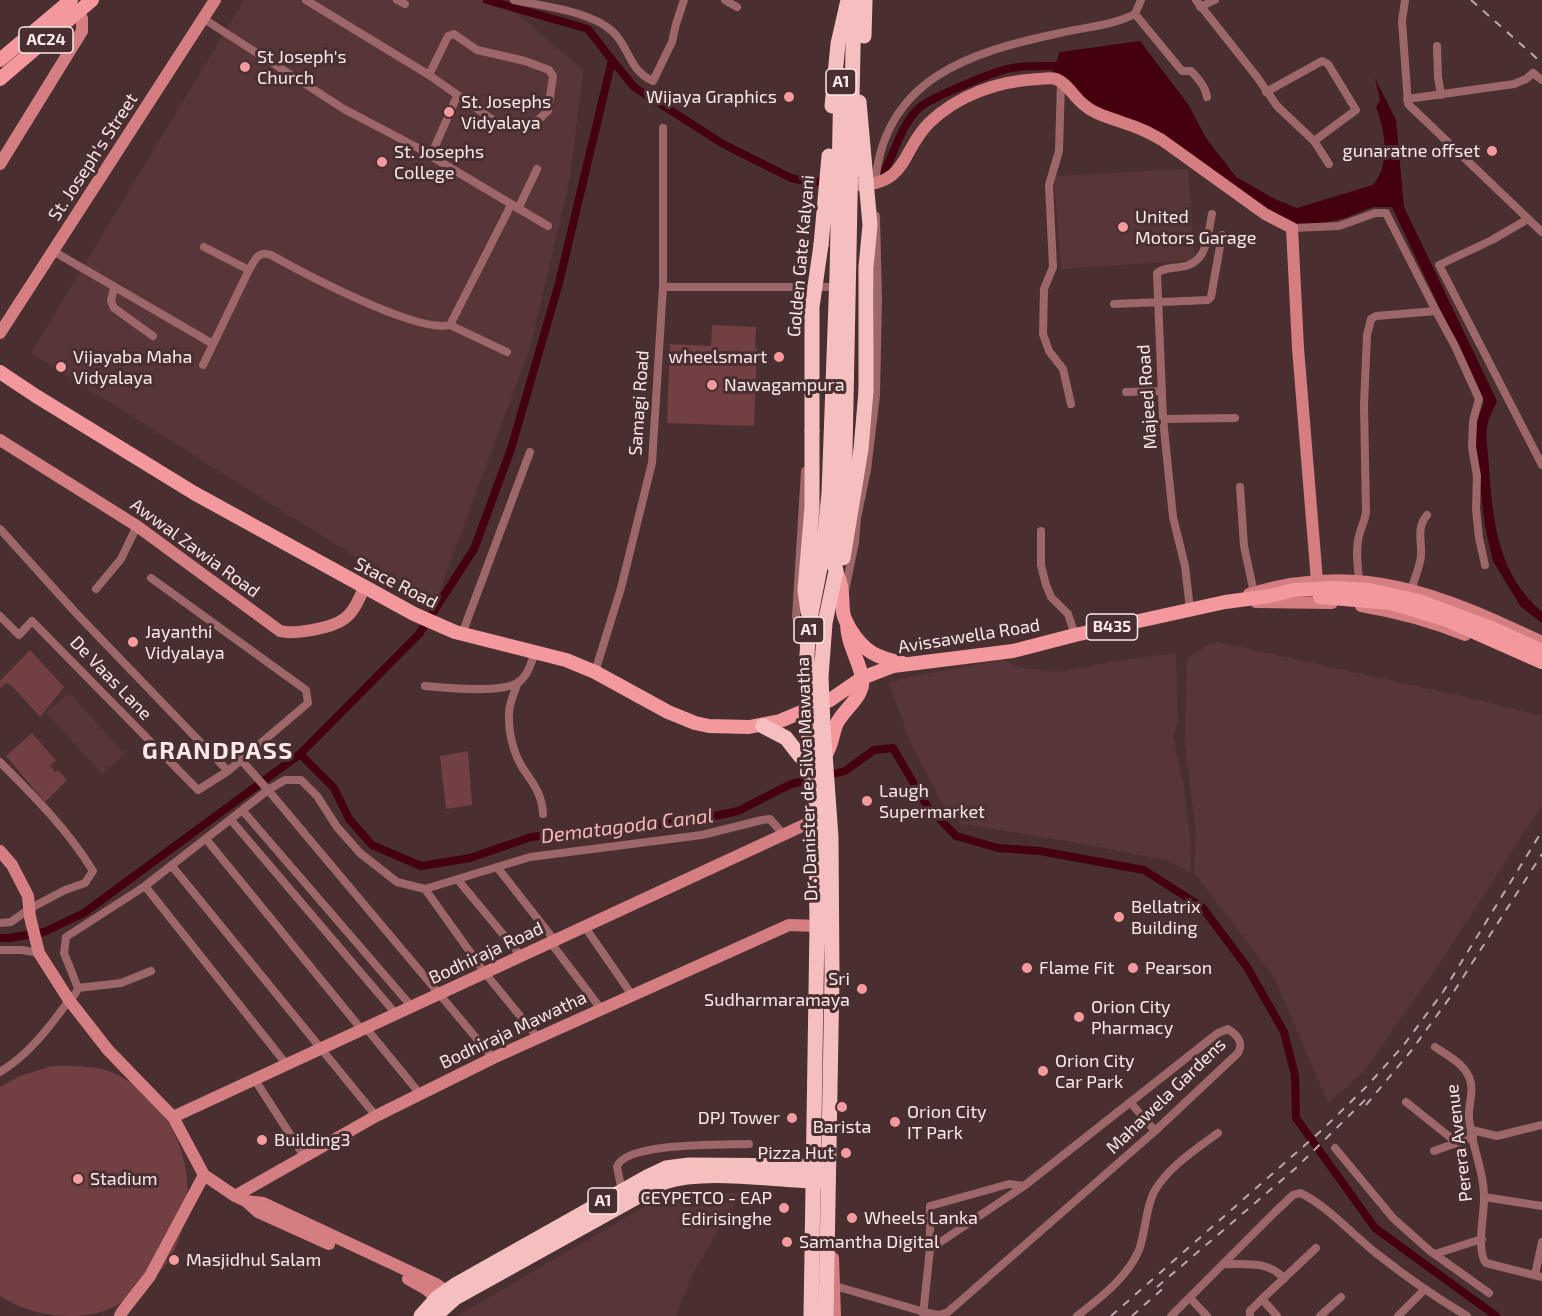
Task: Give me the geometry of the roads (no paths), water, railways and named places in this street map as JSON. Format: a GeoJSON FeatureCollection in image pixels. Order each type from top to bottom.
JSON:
{"type":"FeatureCollection","features":[{"type":"Feature","properties":{"kind":"highway"},"geometry":{"type":"LineString","coordinates":[[832,106],[841,0]]}},
{"type":"Feature","properties":{"kind":"highway","name":"A1"},"geometry":{"type":"LineString","coordinates":[[841,0],[845,164]]}},
{"type":"Feature","properties":{"kind":"highway","name":"Golden Gate Kalyani"},"geometry":{"type":"LineString","coordinates":[[809,624],[805,590],[812,507],[812,307],[825,215],[838,44],[848,0]]}},
{"type":"Feature","properties":{"kind":"highway","name":"A1"},"geometry":{"type":"LineString","coordinates":[[845,164],[854,0]]}},
{"type":"Feature","properties":{"kind":"highway"},"geometry":{"type":"LineString","coordinates":[[836,571],[842,561],[852,509],[861,449],[866,391],[866,267],[870,225],[860,102],[865,0]]}},
{"type":"Feature","properties":{"kind":"highway","name":"Dr. Danister de Silva Mawatha"},"geometry":{"type":"LineString","coordinates":[[815,706],[823,638],[836,571],[833,560],[845,451],[850,185],[845,164]]}},
{"type":"Feature","properties":{"kind":"highway","name":"Dr. Danister de Silva Mawatha"},"geometry":{"type":"LineString","coordinates":[[821,1178],[832,976],[831,837],[821,795],[815,706],[807,655],[809,624],[822,561],[829,493],[838,197],[845,164]]}},
{"type":"Feature","properties":{"kind":"highway"},"geometry":{"type":"LineString","coordinates":[[763,726],[786,738],[800,756],[819,762]]}},
{"type":"Feature","properties":{"kind":"highway","name":"Dr. Danister de Silva Mawatha"},"geometry":{"type":"LineString","coordinates":[[821,795],[815,820],[821,1178]]}},
{"type":"Feature","properties":{"kind":"highway","name":"A1"},"geometry":{"type":"LineString","coordinates":[[421,1316],[622,1191],[660,1170],[683,1165],[821,1178]]}},
{"type":"Feature","properties":{"kind":"highway","name":"A1"},"geometry":{"type":"LineString","coordinates":[[444,1302],[670,1180],[690,1177],[821,1178]]}},
{"type":"Feature","properties":{"kind":"highway"},"geometry":{"type":"LineString","coordinates":[[821,1178],[812,1199],[820,1244],[826,1316]]}},
{"type":"Feature","properties":{"kind":"highway"},"geometry":{"type":"LineString","coordinates":[[811,1316],[820,1244],[821,1178]]}},
{"type":"Feature","properties":{"kind":"main road","name":"AC24"},"geometry":{"type":"LineString","coordinates":[[0,60],[70,4],[92,0]]}},
{"type":"Feature","properties":{"kind":"main road","name":"AC24"},"geometry":{"type":"LineString","coordinates":[[0,79],[70,4]]}},
{"type":"Feature","properties":{"kind":"main road","name":"Stace Road"},"geometry":{"type":"LineString","coordinates":[[0,372],[194,493],[364,588],[414,614],[456,632],[566,660],[595,672],[669,712],[696,723],[717,726],[763,726],[815,706]]}},
{"type":"Feature","properties":{"kind":"main road"},"geometry":{"type":"LineString","coordinates":[[819,762],[832,743],[840,717],[860,693],[862,678],[847,636],[841,582],[836,571]]}},
{"type":"Feature","properties":{"kind":"main road","name":"B435"},"geometry":{"type":"LineString","coordinates":[[1270,596],[1294,590],[1334,588],[1369,590],[1389,594],[1419,601],[1489,627],[1542,651]]}},
{"type":"Feature","properties":{"kind":"main road","name":"Avissawella Road"},"geometry":{"type":"LineString","coordinates":[[815,706],[862,678],[892,666],[1013,651],[1190,609],[1270,596]]}},
{"type":"Feature","properties":{"kind":"main road","name":"B435"},"geometry":{"type":"LineString","coordinates":[[1270,596],[1330,597],[1391,603],[1447,620],[1542,662]]}},
{"type":"Feature","properties":{"kind":"main road"},"geometry":{"type":"LineString","coordinates":[[847,623],[855,638],[867,650],[906,664]]}},
{"type":"Feature","properties":{"kind":"street","name":"St. Joseph's Street"},"geometry":{"type":"LineString","coordinates":[[0,333],[215,0]]}},
{"type":"Feature","properties":{"kind":"street"},"geometry":{"type":"LineString","coordinates":[[306,0],[429,75],[457,96],[507,127],[524,127],[548,111],[553,76],[549,70],[535,64],[477,50],[451,34],[429,75]]}},
{"type":"Feature","properties":{"kind":"street"},"geometry":{"type":"LineString","coordinates":[[514,0],[566,11],[604,25],[620,40],[642,76],[652,81],[672,42],[684,0]]}},
{"type":"Feature","properties":{"kind":"street"},"geometry":{"type":"LineString","coordinates":[[725,0],[737,7]]}},
{"type":"Feature","properties":{"kind":"street"},"geometry":{"type":"LineString","coordinates":[[843,605],[867,470],[876,395],[878,229],[874,198],[875,182],[881,146],[894,117],[913,92],[941,72],[998,48],[1043,36],[1110,25],[1135,14],[1141,0]]}},
{"type":"Feature","properties":{"kind":"street"},"geometry":{"type":"LineString","coordinates":[[1215,0],[1198,3],[1257,77],[1266,92],[1289,119],[1314,141],[1329,164]]}},
{"type":"Feature","properties":{"kind":"street"},"geometry":{"type":"LineString","coordinates":[[1405,0],[1402,21],[1408,104],[1542,232]]}},
{"type":"Feature","properties":{"kind":"street"},"geometry":{"type":"LineString","coordinates":[[0,164],[82,31],[83,23],[70,4]]}},
{"type":"Feature","properties":{"kind":"street"},"geometry":{"type":"LineString","coordinates":[[1135,14],[1182,71],[1191,72],[1196,76],[1207,96]]}},
{"type":"Feature","properties":{"kind":"street"},"geometry":{"type":"LineString","coordinates":[[204,20],[344,109],[420,149]]}},
{"type":"Feature","properties":{"kind":"street"},"geometry":{"type":"LineString","coordinates":[[1437,46],[1441,95]]}},
{"type":"Feature","properties":{"kind":"street"},"geometry":{"type":"LineString","coordinates":[[1266,92],[1313,65],[1322,61],[1328,64],[1356,110],[1314,141]]}},
{"type":"Feature","properties":{"kind":"street"},"geometry":{"type":"LineString","coordinates":[[1407,99],[1514,84],[1533,73],[1542,80]]}},
{"type":"Feature","properties":{"kind":"street"},"geometry":{"type":"LineString","coordinates":[[850,185],[875,182],[893,176],[928,124],[959,100],[998,84],[1051,78],[1061,82],[1082,104],[1097,114],[1136,127],[1162,140],[1265,214],[1292,228],[1339,226],[1375,213],[1386,213],[1455,346],[1479,399],[1473,422],[1472,440],[1477,476],[1476,509],[1479,538],[1485,565]]}},
{"type":"Feature","properties":{"kind":"street"},"geometry":{"type":"LineString","coordinates":[[1061,82],[1059,151],[1049,185],[1053,267],[1044,289],[1043,334],[1049,351],[1063,369],[1071,404]]}},
{"type":"Feature","properties":{"kind":"street"},"geometry":{"type":"LineString","coordinates":[[457,96],[433,152],[434,158],[548,226]]}},
{"type":"Feature","properties":{"kind":"street","name":"Samagi Road"},"geometry":{"type":"LineString","coordinates":[[595,672],[621,588],[649,479],[654,440],[663,287],[663,128]]}},
{"type":"Feature","properties":{"kind":"street"},"geometry":{"type":"LineString","coordinates":[[450,325],[537,169]]}},
{"type":"Feature","properties":{"kind":"street","name":"Majeed Road"},"geometry":{"type":"LineString","coordinates":[[1190,609],[1185,566],[1173,517],[1163,419],[1156,273],[1163,269],[1186,266],[1196,262],[1203,254],[1212,214]]}},
{"type":"Feature","properties":{"kind":"street"},"geometry":{"type":"LineString","coordinates":[[1528,219],[1492,240],[1439,265],[1542,465]]}},
{"type":"Feature","properties":{"kind":"street"},"geometry":{"type":"LineString","coordinates":[[1292,228],[1299,359],[1317,581]]}},
{"type":"Feature","properties":{"kind":"street"},"geometry":{"type":"LineString","coordinates":[[1114,304],[1202,301],[1211,297],[1221,235]]}},
{"type":"Feature","properties":{"kind":"street"},"geometry":{"type":"LineString","coordinates":[[204,247],[249,270]]}},
{"type":"Feature","properties":{"kind":"street"},"geometry":{"type":"LineString","coordinates":[[53,251],[213,344]]}},
{"type":"Feature","properties":{"kind":"street"},"geometry":{"type":"LineString","coordinates":[[203,365],[257,256],[268,254],[389,312],[429,324],[450,325],[507,352]]}},
{"type":"Feature","properties":{"kind":"street"},"geometry":{"type":"LineString","coordinates":[[663,287],[836,287]]}},
{"type":"Feature","properties":{"kind":"street"},"geometry":{"type":"LineString","coordinates":[[114,288],[111,301],[114,308],[153,336]]}},
{"type":"Feature","properties":{"kind":"street"},"geometry":{"type":"LineString","coordinates":[[807,288],[804,481],[796,617],[807,655]]}},
{"type":"Feature","properties":{"kind":"street"},"geometry":{"type":"LineString","coordinates":[[1359,580],[1357,556],[1359,535],[1366,512],[1364,405],[1367,335],[1371,319],[1376,316],[1436,311]]}},
{"type":"Feature","properties":{"kind":"street"},"geometry":{"type":"LineString","coordinates":[[1126,392],[1162,391]]}},
{"type":"Feature","properties":{"kind":"street"},"geometry":{"type":"LineString","coordinates":[[1163,419],[1235,418]]}},
{"type":"Feature","properties":{"kind":"street","name":"Awwal Zawia Road"},"geometry":{"type":"LineString","coordinates":[[0,440],[137,526],[280,631],[289,634],[302,632],[343,620],[352,611],[364,588]]}},
{"type":"Feature","properties":{"kind":"street"},"geometry":{"type":"LineString","coordinates":[[456,632],[531,452]]}},
{"type":"Feature","properties":{"kind":"street"},"geometry":{"type":"LineString","coordinates":[[1240,487],[1244,546],[1254,593]]}},
{"type":"Feature","properties":{"kind":"street"},"geometry":{"type":"LineString","coordinates":[[1412,589],[1421,554],[1419,544],[1422,521],[1427,515]]}},
{"type":"Feature","properties":{"kind":"street"},"geometry":{"type":"LineString","coordinates":[[96,589],[121,559],[137,526]]}},
{"type":"Feature","properties":{"kind":"street"},"geometry":{"type":"LineString","coordinates":[[0,530],[75,612],[228,771],[308,703],[306,690],[151,578]]}},
{"type":"Feature","properties":{"kind":"street"},"geometry":{"type":"LineString","coordinates":[[1041,531],[1041,565],[1046,585],[1051,597],[1068,614],[1075,635]]}},
{"type":"Feature","properties":{"kind":"street"},"geometry":{"type":"LineString","coordinates":[[1225,602],[1279,586],[1317,581],[1359,580],[1412,589],[1449,601],[1542,642]]}},
{"type":"Feature","properties":{"kind":"street"},"geometry":{"type":"LineString","coordinates":[[1225,602],[1331,603],[1393,611],[1458,632],[1542,669]]}},
{"type":"Feature","properties":{"kind":"street","name":"De Vaas Lane"},"geometry":{"type":"LineString","coordinates":[[0,616],[19,635],[32,621],[198,790],[228,771]]}},
{"type":"Feature","properties":{"kind":"street"},"geometry":{"type":"LineString","coordinates":[[424,686],[470,690],[510,685],[518,682],[526,674],[535,653]]}},
{"type":"Feature","properties":{"kind":"street"},"geometry":{"type":"LineString","coordinates":[[518,682],[508,712],[513,745],[520,764],[539,792],[543,814]]}},
{"type":"Feature","properties":{"kind":"street"},"geometry":{"type":"LineString","coordinates":[[241,760],[494,1058]]}},
{"type":"Feature","properties":{"kind":"street"},"geometry":{"type":"LineString","coordinates":[[0,762],[43,804],[93,871],[85,883],[65,890],[30,913],[11,922],[0,923]]}},
{"type":"Feature","properties":{"kind":"street"},"geometry":{"type":"LineString","coordinates":[[0,1072],[10,1066],[46,1033],[69,1000],[77,993],[78,988],[64,953],[66,937],[145,886],[268,790],[285,780],[301,780],[317,796],[337,827],[360,853],[397,882],[425,889],[531,857],[702,835],[770,819],[784,835]]}},
{"type":"Feature","properties":{"kind":"street"},"geometry":{"type":"LineString","coordinates":[[243,811],[412,1007]]}},
{"type":"Feature","properties":{"kind":"street"},"geometry":{"type":"LineString","coordinates":[[231,820],[396,1014]]}},
{"type":"Feature","properties":{"kind":"street","name":"Bodhiraja Road"},"geometry":{"type":"LineString","coordinates":[[173,1117],[815,820]]}},
{"type":"Feature","properties":{"kind":"street"},"geometry":{"type":"LineString","coordinates":[[206,839],[420,1094]]}},
{"type":"Feature","properties":{"kind":"street"},"geometry":{"type":"LineString","coordinates":[[0,851],[12,865],[28,896],[37,949],[69,1000],[108,1050],[173,1117],[204,1175],[240,1198],[263,1203],[299,1225],[370,1258],[417,1283],[444,1302]]}},
{"type":"Feature","properties":{"kind":"street"},"geometry":{"type":"LineString","coordinates":[[172,866],[376,1116]]}},
{"type":"Feature","properties":{"kind":"street"},"geometry":{"type":"LineString","coordinates":[[497,867],[601,1009]]}},
{"type":"Feature","properties":{"kind":"street"},"geometry":{"type":"LineString","coordinates":[[458,880],[521,956]]}},
{"type":"Feature","properties":{"kind":"street"},"geometry":{"type":"LineString","coordinates":[[145,886],[287,1065]]}},
{"type":"Feature","properties":{"kind":"street"},"geometry":{"type":"LineString","coordinates":[[425,889],[485,973],[539,1039]]}},
{"type":"Feature","properties":{"kind":"street","name":"Bodhiraja Mawatha"},"geometry":{"type":"LineString","coordinates":[[240,1198],[304,1156],[376,1116],[494,1058],[789,925],[817,926]]}},
{"type":"Feature","properties":{"kind":"street"},"geometry":{"type":"LineString","coordinates":[[585,927],[632,995]]}},
{"type":"Feature","properties":{"kind":"street"},"geometry":{"type":"LineString","coordinates":[[0,951],[37,949]]}},
{"type":"Feature","properties":{"kind":"street"},"geometry":{"type":"LineString","coordinates":[[78,988],[122,984],[151,971]]}},
{"type":"Feature","properties":{"kind":"street","name":"Mahawela Gardens"},"geometry":{"type":"LineString","coordinates":[[836,1286],[923,1314],[939,1316],[948,1312],[1155,1131],[1238,1053],[1241,1048],[1240,1040],[1228,1029],[1218,1033],[1024,1186],[930,1249]]}},
{"type":"Feature","properties":{"kind":"street","name":"Perera Avenue"},"geometry":{"type":"LineString","coordinates":[[1435,1047],[1459,1063],[1470,1080],[1472,1096],[1469,1119],[1484,1197],[1482,1256],[1486,1263],[1539,1276]]}},
{"type":"Feature","properties":{"kind":"street"},"geometry":{"type":"LineString","coordinates":[[255,1080],[304,1156]]}},
{"type":"Feature","properties":{"kind":"street"},"geometry":{"type":"LineString","coordinates":[[1130,1102],[1155,1131]]}},
{"type":"Feature","properties":{"kind":"street"},"geometry":{"type":"LineString","coordinates":[[1407,1102],[1456,1142]]}},
{"type":"Feature","properties":{"kind":"street"},"geometry":{"type":"LineString","coordinates":[[1434,1151],[1472,1134],[1497,1136],[1542,1125]]}},
{"type":"Feature","properties":{"kind":"street"},"geometry":{"type":"LineString","coordinates":[[1077,1316],[1109,1290],[1130,1266],[1139,1250],[1149,1204],[1155,1191],[1181,1160],[1218,1133]]}},
{"type":"Feature","properties":{"kind":"street"},"geometry":{"type":"LineString","coordinates":[[622,1191],[617,1167],[622,1158],[628,1155],[669,1147],[749,1144]]}},
{"type":"Feature","properties":{"kind":"street"},"geometry":{"type":"LineString","coordinates":[[1335,1148],[1393,1218],[1435,1254],[1489,1293]]}},
{"type":"Feature","properties":{"kind":"street"},"geometry":{"type":"LineString","coordinates":[[120,1316],[150,1276],[204,1175]]}},
{"type":"Feature","properties":{"kind":"street"},"geometry":{"type":"LineString","coordinates":[[821,1178],[836,1286],[835,1316]]}},
{"type":"Feature","properties":{"kind":"street"},"geometry":{"type":"LineString","coordinates":[[923,1314],[930,1249],[930,1206],[1008,1184],[1024,1186]]}},
{"type":"Feature","properties":{"kind":"street"},"geometry":{"type":"LineString","coordinates":[[1171,1316],[1274,1213],[1293,1195],[1300,1193],[1321,1207],[1424,1290],[1467,1316]]}},
{"type":"Feature","properties":{"kind":"street"},"geometry":{"type":"LineString","coordinates":[[1484,1197],[1542,1206]]}},
{"type":"Feature","properties":{"kind":"street"},"geometry":{"type":"LineString","coordinates":[[805,1316],[812,1199]]}},
{"type":"Feature","properties":{"kind":"street"},"geometry":{"type":"LineString","coordinates":[[1435,1254],[1482,1239]]}},
{"type":"Feature","properties":{"kind":"street"},"geometry":{"type":"LineString","coordinates":[[1539,1276],[1542,1242]]}},
{"type":"Feature","properties":{"kind":"street"},"geometry":{"type":"LineString","coordinates":[[1250,1316],[1250,1311],[1316,1248]]}},
{"type":"Feature","properties":{"kind":"street"},"geometry":{"type":"LineString","coordinates":[[1224,1264],[1259,1265],[1275,1269],[1284,1279]]}},
{"type":"Feature","properties":{"kind":"street"},"geometry":{"type":"LineString","coordinates":[[1398,1316],[1424,1290]]}},
{"type":"Feature","properties":{"kind":"street"},"geometry":{"type":"LineString","coordinates":[[1190,1298],[1207,1316]]}},
{"type":"Feature","properties":{"kind":"street"},"geometry":{"type":"LineString","coordinates":[[1320,1316],[1341,1298]]}},
{"type":"Feature","properties":{"kind":"street"},"geometry":{"type":"LineString","coordinates":[[1262,1299],[1277,1316]]}},
{"type":"Feature","properties":{"kind":"waterway"},"geometry":{"type":"LineString","coordinates":[[0,938],[44,932],[84,913],[300,754],[419,634],[474,549],[511,449],[559,283],[612,60],[588,29],[487,0]]}},
{"type":"Feature","properties":{"kind":"waterway"},"geometry":{"type":"LineString","coordinates":[[612,60],[634,87],[723,144],[791,178],[809,182],[829,181]]}},
{"type":"Feature","properties":{"kind":"waterway"},"geometry":{"type":"LineString","coordinates":[[874,177],[881,177],[902,132],[912,116],[926,103],[1004,70],[1023,66],[1054,66]]}},
{"type":"Feature","properties":{"kind":"waterway","name":"Dematagoda Canal"},"geometry":{"type":"LineString","coordinates":[[826,776],[845,771],[874,750],[893,748],[927,806],[956,836],[998,848],[1040,851],[1144,870],[1202,907],[1247,967],[1284,1032],[1295,1075],[1296,1118],[1375,1228],[1496,1316]]}},
{"type":"Feature","properties":{"kind":"waterway","name":"Dematagoda Canal"},"geometry":{"type":"LineString","coordinates":[[300,754],[334,788],[349,819],[372,845],[421,866],[470,858],[531,837],[692,821],[738,811],[791,784],[813,779]]}},
{"type":"Feature","properties":{"kind":"railway"},"geometry":{"type":"LineString","coordinates":[[1471,0],[1542,63]]}},
{"type":"Feature","properties":{"kind":"railway"},"geometry":{"type":"LineString","coordinates":[[1111,1316],[1322,1130],[1367,1086],[1403,1046],[1443,992],[1542,831]]}},
{"type":"Feature","properties":{"kind":"railway"},"geometry":{"type":"LineString","coordinates":[[1366,1105],[1411,1051],[1451,996],[1542,854]]}},
{"type":"Feature","properties":{"kind":"railway"},"geometry":{"type":"LineString","coordinates":[[1157,1287],[1297,1167],[1369,1096]]}},
{"type":"Feature","properties":{"kind":"railway"},"geometry":{"type":"LineString","coordinates":[[1132,1316],[1168,1284]]}},
{"type":"Feature","properties":{"kind":"place","name":"St Joseph's Church"},"geometry":{"type":"Point","coordinates":[245,67]}},
{"type":"Feature","properties":{"kind":"place","name":"Wijaya Graphics"},"geometry":{"type":"Point","coordinates":[789,97]}},
{"type":"Feature","properties":{"kind":"place","name":"St. Josephs Vidyalaya"},"geometry":{"type":"Point","coordinates":[449,112]}},
{"type":"Feature","properties":{"kind":"place","name":"gunaratne offset"},"geometry":{"type":"Point","coordinates":[1492,151]}},
{"type":"Feature","properties":{"kind":"place","name":"St. Josephs College"},"geometry":{"type":"Point","coordinates":[382,162]}},
{"type":"Feature","properties":{"kind":"place","name":"United Motors Garage"},"geometry":{"type":"Point","coordinates":[1123,227]}},
{"type":"Feature","properties":{"kind":"place","name":"wheelsmart"},"geometry":{"type":"Point","coordinates":[779,357]}},
{"type":"Feature","properties":{"kind":"place","name":"Vijayaba Maha Vidyalaya"},"geometry":{"type":"Point","coordinates":[61,367]}},
{"type":"Feature","properties":{"kind":"place","name":"Nawagampura"},"geometry":{"type":"Point","coordinates":[712,385]}},
{"type":"Feature","properties":{"kind":"place","name":"Jayanthi Vidyalaya"},"geometry":{"type":"Point","coordinates":[133,642]}},
{"type":"Feature","properties":{"kind":"place","name":"Laugh Supermarket"},"geometry":{"type":"Point","coordinates":[867,801]}},
{"type":"Feature","properties":{"kind":"place","name":"Bellatrix Building"},"geometry":{"type":"Point","coordinates":[1119,917]}},
{"type":"Feature","properties":{"kind":"place","name":"Flame Fit"},"geometry":{"type":"Point","coordinates":[1027,968]}},
{"type":"Feature","properties":{"kind":"place","name":"Pearson"},"geometry":{"type":"Point","coordinates":[1133,968]}},
{"type":"Feature","properties":{"kind":"place","name":"Sri Sudharmaramaya"},"geometry":{"type":"Point","coordinates":[862,989]}},
{"type":"Feature","properties":{"kind":"place","name":"Orion City Pharmacy"},"geometry":{"type":"Point","coordinates":[1079,1017]}},
{"type":"Feature","properties":{"kind":"place","name":"Orion City Car Park"},"geometry":{"type":"Point","coordinates":[1043,1071]}},
{"type":"Feature","properties":{"kind":"place","name":"Barista"},"geometry":{"type":"Point","coordinates":[842,1107]}},
{"type":"Feature","properties":{"kind":"place","name":"DPJ Tower"},"geometry":{"type":"Point","coordinates":[792,1118]}},
{"type":"Feature","properties":{"kind":"place","name":"Orion City IT Park"},"geometry":{"type":"Point","coordinates":[895,1122]}},
{"type":"Feature","properties":{"kind":"place","name":"Building3"},"geometry":{"type":"Point","coordinates":[262,1140]}},
{"type":"Feature","properties":{"kind":"place","name":"Pizza Hut"},"geometry":{"type":"Point","coordinates":[846,1153]}},
{"type":"Feature","properties":{"kind":"place","name":"Stadium"},"geometry":{"type":"Point","coordinates":[78,1179]}},
{"type":"Feature","properties":{"kind":"place","name":"CEYPETCO - EAP Edirisinghe"},"geometry":{"type":"Point","coordinates":[784,1208]}},
{"type":"Feature","properties":{"kind":"place","name":"Wheels Lanka"},"geometry":{"type":"Point","coordinates":[852,1218]}},
{"type":"Feature","properties":{"kind":"place","name":"Samantha Digital"},"geometry":{"type":"Point","coordinates":[787,1242]}},
{"type":"Feature","properties":{"kind":"place","name":"Masjidhul Salam"},"geometry":{"type":"Point","coordinates":[174,1260]}},
{"type":"Feature","properties":{"kind":"district","name":"GRANDPASS"},"geometry":{"type":"Point","coordinates":[218,751]}}]}
